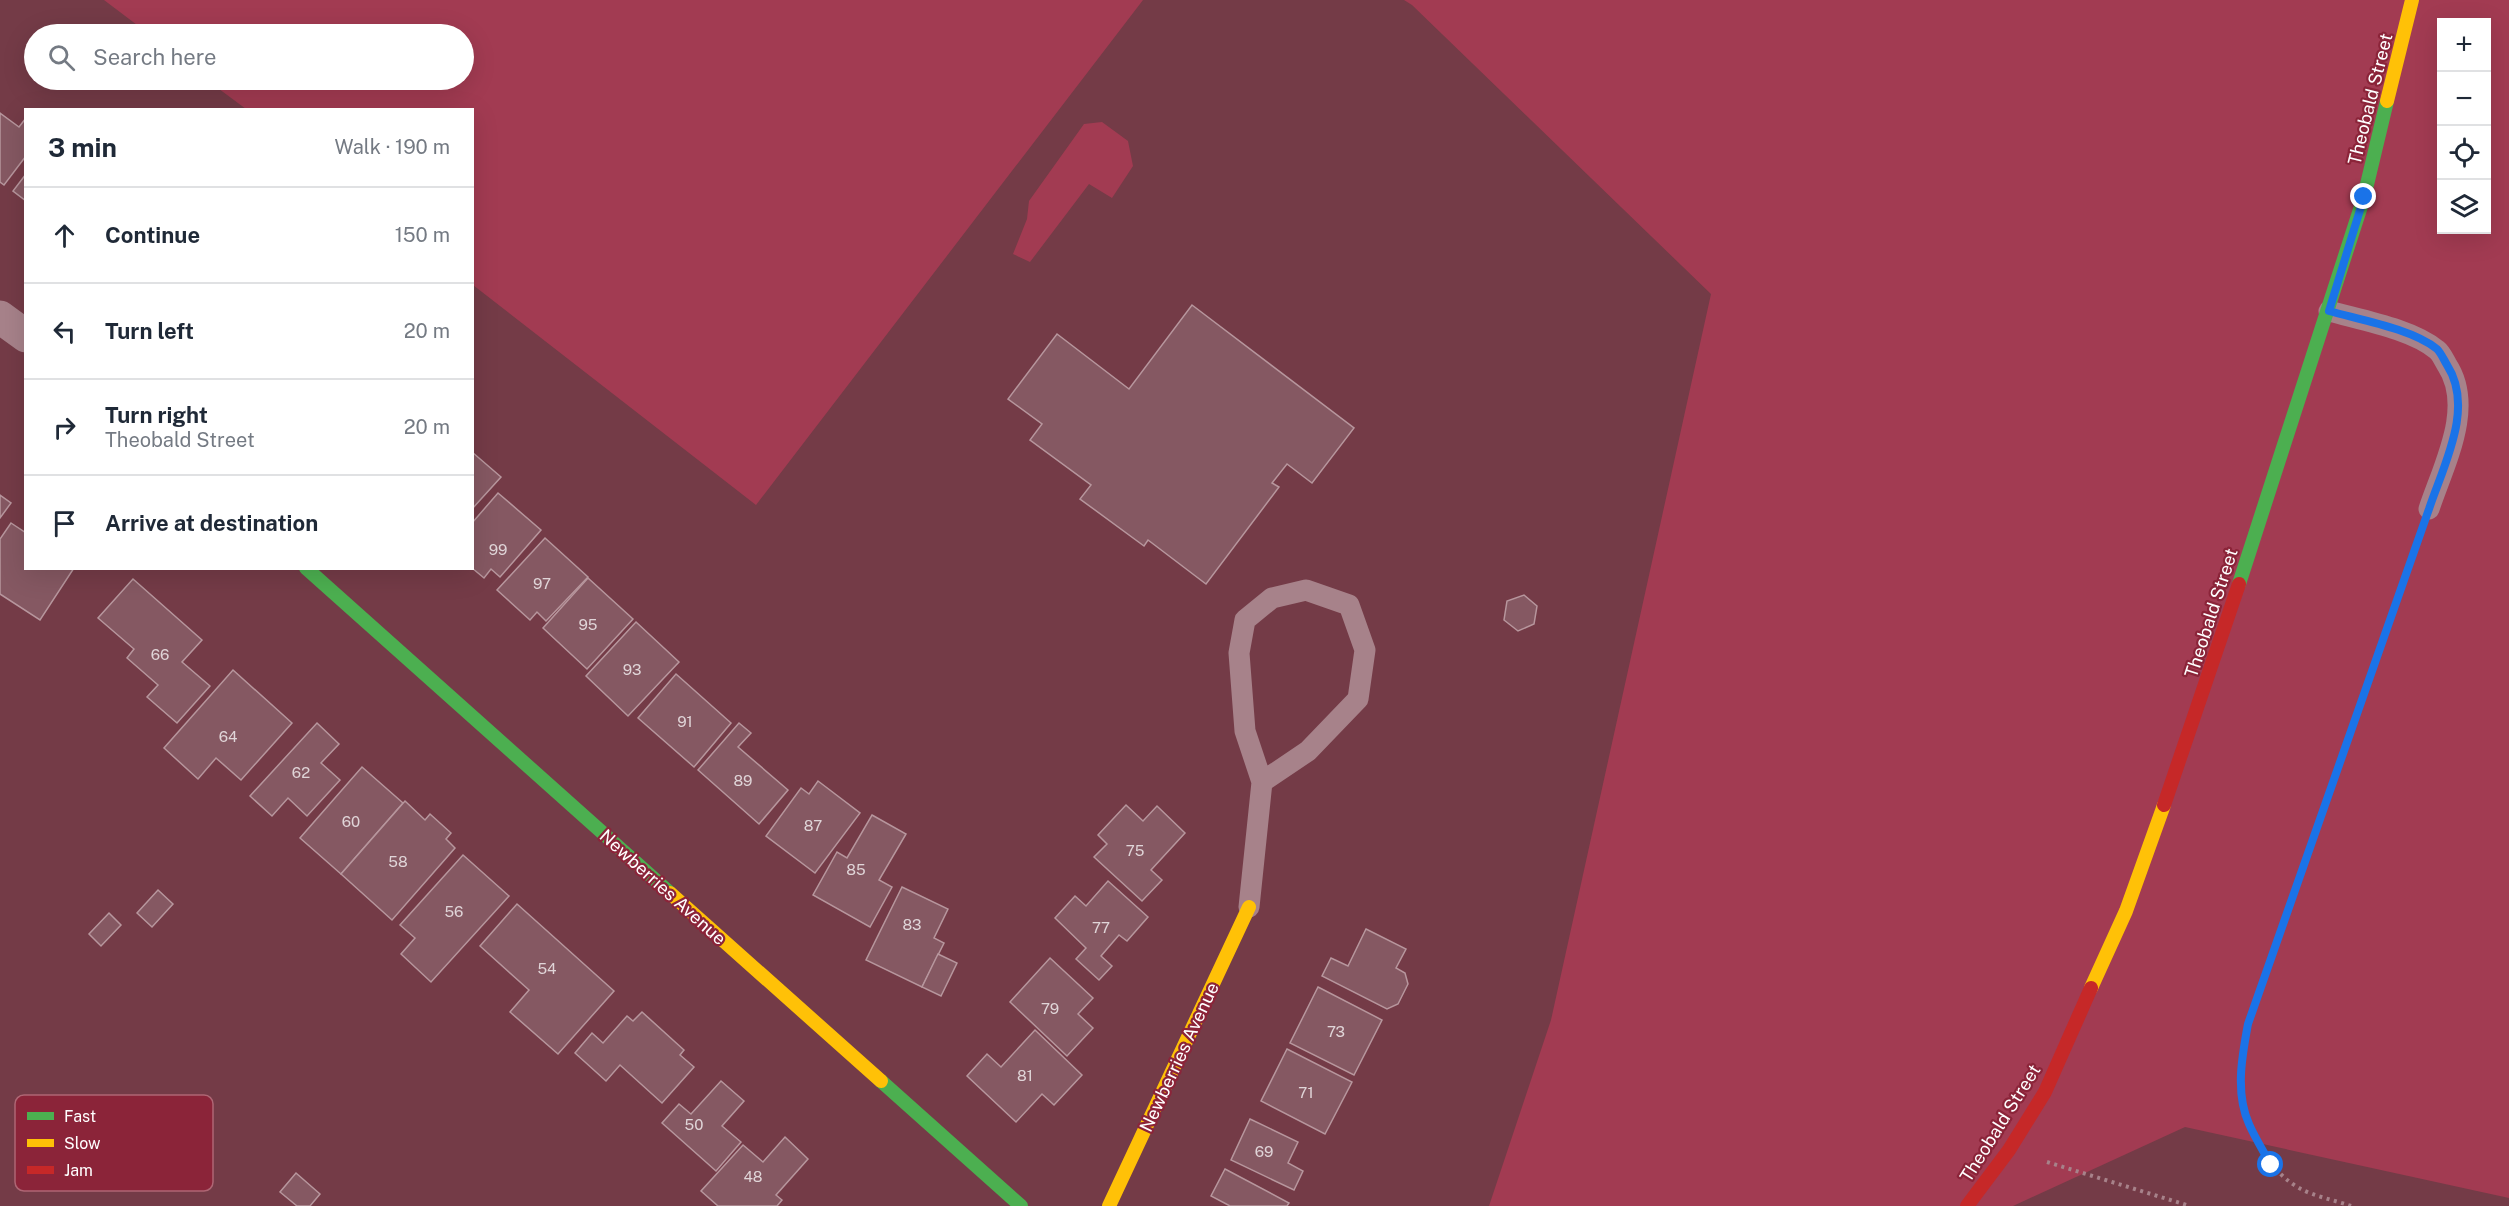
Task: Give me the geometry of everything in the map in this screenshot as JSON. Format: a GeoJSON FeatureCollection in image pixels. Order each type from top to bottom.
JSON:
{"type":"FeatureCollection","features":[{"type":"Feature","properties":{"kind":"street","name":"Theobald Street"},"geometry":{"type":"LineString","coordinates":[[1967,1206],[2008,1150],[2045,1092],[2126,911],[2194,723],[2329,311],[2364,197],[2412,0]]}},
{"type":"Feature","properties":{"kind":"street"},"geometry":{"type":"LineString","coordinates":[[0,317],[24,335]]}},
{"type":"Feature","properties":{"kind":"street","name":"Newberries Avenue"},"geometry":{"type":"LineString","coordinates":[[308,570],[1021,1206]]}},
{"type":"Feature","properties":{"kind":"street","name":"Newberries Avenue"},"geometry":{"type":"LineString","coordinates":[[1109,1206],[1248,907]]}},
{"type":"Feature","properties":{"kind":"lane"},"geometry":{"type":"LineString","coordinates":[[2329,311],[2410,335],[2438,350],[2454,375],[2459,398],[2456,428],[2429,509]]}},
{"type":"Feature","properties":{"kind":"lane"},"geometry":{"type":"LineString","coordinates":[[1248,907],[1262,782],[1245,731],[1239,652],[1245,620],[1272,598],[1306,590],[1349,605],[1365,650],[1358,699],[1308,751],[1262,782]]}},
{"type":"Feature","properties":{"kind":"path"},"geometry":{"type":"LineString","coordinates":[[2351,1206],[2299,1188],[2271,1165],[2248,1123],[2241,1093],[2241,1063],[2248,1024],[2429,509]]}},
{"type":"Feature","properties":{"kind":"path"},"geometry":{"type":"LineString","coordinates":[[2008,1150],[2190,1206]]}},
{"type":"Feature","properties":{"kind":"shaded area"},"geometry":{"type":"Polygon","coordinates":[[[104,0],[1143,0],[756,505],[474,286],[474,108],[245,108],[220,90],[474,90],[474,24],[136,24],[104,0]]]}},
{"type":"Feature","properties":{"kind":"shaded area"},"geometry":{"type":"Polygon","coordinates":[[[1404,0],[2509,0],[2509,1198],[2185,1127],[2013,1206],[1489,1206],[1551,1020],[1711,294],[1412,5],[1404,0]]]}},
{"type":"Feature","properties":{"kind":"shaded area"},"geometry":{"type":"Polygon","coordinates":[[[1102,122],[1128,141],[1133,166],[1112,198],[1089,184],[1030,262],[1013,254],[1027,219],[1029,201],[1084,124],[1102,122]]]}},
{"type":"Feature","properties":{"kind":"building"},"geometry":{"type":"Polygon","coordinates":[[[0,113],[19,127],[24,121],[24,159],[4,185],[0,182],[0,113]]]}},
{"type":"Feature","properties":{"kind":"building"},"geometry":{"type":"Polygon","coordinates":[[[24,177],[24,199],[13,191],[24,177]]]}},
{"type":"Feature","properties":{"kind":"building"},"geometry":{"type":"Polygon","coordinates":[[[1192,305],[1354,428],[1312,483],[1287,464],[1272,483],[1279,487],[1206,584],[1148,540],[1144,546],[1080,499],[1091,485],[1030,440],[1042,424],[1008,399],[1057,334],[1129,389],[1192,305]]]}},
{"type":"Feature","properties":{"kind":"building"},"geometry":{"type":"Polygon","coordinates":[[[474,454],[501,477],[474,507],[474,454]]]}},
{"type":"Feature","properties":{"kind":"building"},"geometry":{"type":"Polygon","coordinates":[[[498,493],[541,530],[500,577],[491,569],[484,578],[474,570],[474,521],[498,493]]]}},
{"type":"Feature","properties":{"kind":"building"},"geometry":{"type":"Polygon","coordinates":[[[0,495],[11,503],[0,518],[0,495]]]}},
{"type":"Feature","properties":{"kind":"building"},"geometry":{"type":"Polygon","coordinates":[[[11,523],[24,532],[24,570],[73,570],[40,620],[0,594],[0,539],[11,523]]]}},
{"type":"Feature","properties":{"kind":"building"},"geometry":{"type":"Polygon","coordinates":[[[545,538],[588,577],[546,621],[537,612],[530,620],[497,590],[545,538]]]}},
{"type":"Feature","properties":{"kind":"building"},"geometry":{"type":"Polygon","coordinates":[[[588,578],[633,619],[587,669],[543,628],[588,578]]]}},
{"type":"Feature","properties":{"kind":"building"},"geometry":{"type":"Polygon","coordinates":[[[133,579],[202,640],[182,662],[210,686],[177,723],[147,697],[158,685],[127,658],[134,649],[98,618],[133,579]]]}},
{"type":"Feature","properties":{"kind":"building"},"geometry":{"type":"Polygon","coordinates":[[[1524,595],[1537,606],[1534,624],[1518,631],[1504,620],[1507,601],[1524,595]]]}},
{"type":"Feature","properties":{"kind":"building"},"geometry":{"type":"Polygon","coordinates":[[[636,622],[679,662],[628,716],[586,676],[636,622]]]}},
{"type":"Feature","properties":{"kind":"building"},"geometry":{"type":"Polygon","coordinates":[[[233,670],[292,723],[241,780],[216,758],[198,779],[164,748],[233,670]]]}},
{"type":"Feature","properties":{"kind":"building"},"geometry":{"type":"Polygon","coordinates":[[[676,674],[731,723],[694,767],[638,718],[676,674]]]}},
{"type":"Feature","properties":{"kind":"building"},"geometry":{"type":"Polygon","coordinates":[[[317,723],[339,744],[321,763],[340,780],[307,816],[288,798],[272,816],[250,796],[317,723]]]}},
{"type":"Feature","properties":{"kind":"building"},"geometry":{"type":"Polygon","coordinates":[[[739,723],[751,733],[738,747],[788,790],[759,824],[698,770],[739,723]]]}},
{"type":"Feature","properties":{"kind":"building"},"geometry":{"type":"Polygon","coordinates":[[[362,767],[403,803],[341,874],[300,838],[362,767]]]}},
{"type":"Feature","properties":{"kind":"building"},"geometry":{"type":"Polygon","coordinates":[[[818,781],[860,813],[815,873],[766,836],[801,788],[809,794],[818,781]]]}},
{"type":"Feature","properties":{"kind":"building"},"geometry":{"type":"Polygon","coordinates":[[[405,801],[425,820],[430,814],[451,833],[446,839],[455,848],[392,920],[341,874],[405,801]]]}},
{"type":"Feature","properties":{"kind":"building"},"geometry":{"type":"Polygon","coordinates":[[[1126,805],[1143,821],[1157,806],[1185,833],[1151,870],[1162,880],[1142,901],[1094,857],[1107,844],[1098,835],[1126,805]]]}},
{"type":"Feature","properties":{"kind":"building"},"geometry":{"type":"Polygon","coordinates":[[[872,815],[906,834],[879,880],[892,887],[870,927],[813,895],[837,852],[847,858],[872,815]]]}},
{"type":"Feature","properties":{"kind":"building"},"geometry":{"type":"Polygon","coordinates":[[[463,855],[509,896],[431,982],[401,954],[415,938],[400,925],[463,855]]]}},
{"type":"Feature","properties":{"kind":"building"},"geometry":{"type":"Polygon","coordinates":[[[1108,881],[1148,917],[1127,941],[1119,935],[1101,956],[1112,966],[1099,980],[1076,959],[1086,948],[1055,918],[1075,896],[1086,906],[1108,881]]]}},
{"type":"Feature","properties":{"kind":"building"},"geometry":{"type":"Polygon","coordinates":[[[902,887],[948,909],[934,938],[944,943],[922,987],[866,960],[902,887]]]}},
{"type":"Feature","properties":{"kind":"building"},"geometry":{"type":"Polygon","coordinates":[[[158,890],[173,904],[152,927],[137,913],[158,890]]]}},
{"type":"Feature","properties":{"kind":"building"},"geometry":{"type":"Polygon","coordinates":[[[517,904],[614,991],[558,1054],[510,1012],[529,990],[480,946],[517,904]]]}},
{"type":"Feature","properties":{"kind":"building"},"geometry":{"type":"Polygon","coordinates":[[[109,913],[121,925],[101,946],[89,934],[109,913]]]}},
{"type":"Feature","properties":{"kind":"building"},"geometry":{"type":"Polygon","coordinates":[[[1366,929],[1406,949],[1396,968],[1405,973],[1408,984],[1398,1004],[1387,1009],[1322,976],[1331,958],[1348,966],[1366,929]]]}},
{"type":"Feature","properties":{"kind":"building"},"geometry":{"type":"Polygon","coordinates":[[[938,954],[957,963],[941,996],[922,987],[938,954]]]}},
{"type":"Feature","properties":{"kind":"building"},"geometry":{"type":"Polygon","coordinates":[[[1050,958],[1093,998],[1078,1014],[1093,1028],[1067,1056],[1010,1002],[1050,958]]]}},
{"type":"Feature","properties":{"kind":"building"},"geometry":{"type":"Polygon","coordinates":[[[1318,987],[1382,1020],[1354,1075],[1290,1043],[1318,987]]]}},
{"type":"Feature","properties":{"kind":"building"},"geometry":{"type":"Polygon","coordinates":[[[642,1012],[684,1050],[680,1055],[694,1067],[662,1103],[620,1065],[606,1081],[575,1053],[592,1033],[603,1043],[627,1016],[633,1021],[642,1012]]]}},
{"type":"Feature","properties":{"kind":"building"},"geometry":{"type":"Polygon","coordinates":[[[1035,1030],[1082,1075],[1054,1105],[1042,1094],[1016,1122],[967,1076],[987,1054],[1001,1067],[1035,1030]]]}},
{"type":"Feature","properties":{"kind":"building"},"geometry":{"type":"Polygon","coordinates":[[[1287,1049],[1352,1082],[1325,1134],[1261,1101],[1287,1049]]]}},
{"type":"Feature","properties":{"kind":"building"},"geometry":{"type":"Polygon","coordinates":[[[721,1081],[744,1101],[722,1126],[741,1142],[716,1171],[662,1123],[679,1104],[691,1114],[721,1081]]]}},
{"type":"Feature","properties":{"kind":"building"},"geometry":{"type":"Polygon","coordinates":[[[1250,1119],[1298,1142],[1288,1163],[1303,1171],[1294,1190],[1231,1160],[1250,1119]]]}},
{"type":"Feature","properties":{"kind":"building"},"geometry":{"type":"Polygon","coordinates":[[[785,1137],[808,1159],[776,1195],[782,1200],[777,1206],[718,1206],[701,1191],[743,1145],[763,1162],[785,1137]]]}},
{"type":"Feature","properties":{"kind":"building"},"geometry":{"type":"Polygon","coordinates":[[[1225,1169],[1289,1203],[1287,1206],[1230,1206],[1211,1196],[1225,1169]]]}},
{"type":"Feature","properties":{"kind":"building"},"geometry":{"type":"Polygon","coordinates":[[[296,1173],[320,1194],[310,1206],[297,1206],[280,1192],[296,1173]]]}},
{"type":"Feature","properties":{"kind":"traffic: fast"},"geometry":{"type":"LineString","coordinates":[[2239,584],[2364,197],[2387,101]]}},
{"type":"Feature","properties":{"kind":"traffic: fast"},"geometry":{"type":"LineString","coordinates":[[308,570],[670,893]]}},
{"type":"Feature","properties":{"kind":"traffic: fast"},"geometry":{"type":"LineString","coordinates":[[881,1081],[1021,1206]]}},
{"type":"Feature","properties":{"kind":"traffic: slow"},"geometry":{"type":"LineString","coordinates":[[2387,101],[2412,0]]}},
{"type":"Feature","properties":{"kind":"traffic: slow"},"geometry":{"type":"LineString","coordinates":[[2091,988],[2126,911],[2164,805]]}},
{"type":"Feature","properties":{"kind":"traffic: slow"},"geometry":{"type":"LineString","coordinates":[[670,893],[881,1081]]}},
{"type":"Feature","properties":{"kind":"traffic: slow"},"geometry":{"type":"LineString","coordinates":[[1109,1206],[1249,907]]}},
{"type":"Feature","properties":{"kind":"traffic: jam"},"geometry":{"type":"LineString","coordinates":[[2164,805],[2239,584]]}},
{"type":"Feature","properties":{"kind":"traffic: jam"},"geometry":{"type":"LineString","coordinates":[[1967,1206],[2009,1150],[2045,1092],[2091,988]]}},
{"type":"Feature","properties":{"kind":"route"},"geometry":{"type":"LineString","coordinates":[[2271,1165],[2248,1123],[2241,1093],[2241,1063],[2248,1024],[2429,509],[2456,428],[2459,398],[2454,375],[2438,350],[2410,335],[2329,311],[2364,197]]}}]}
